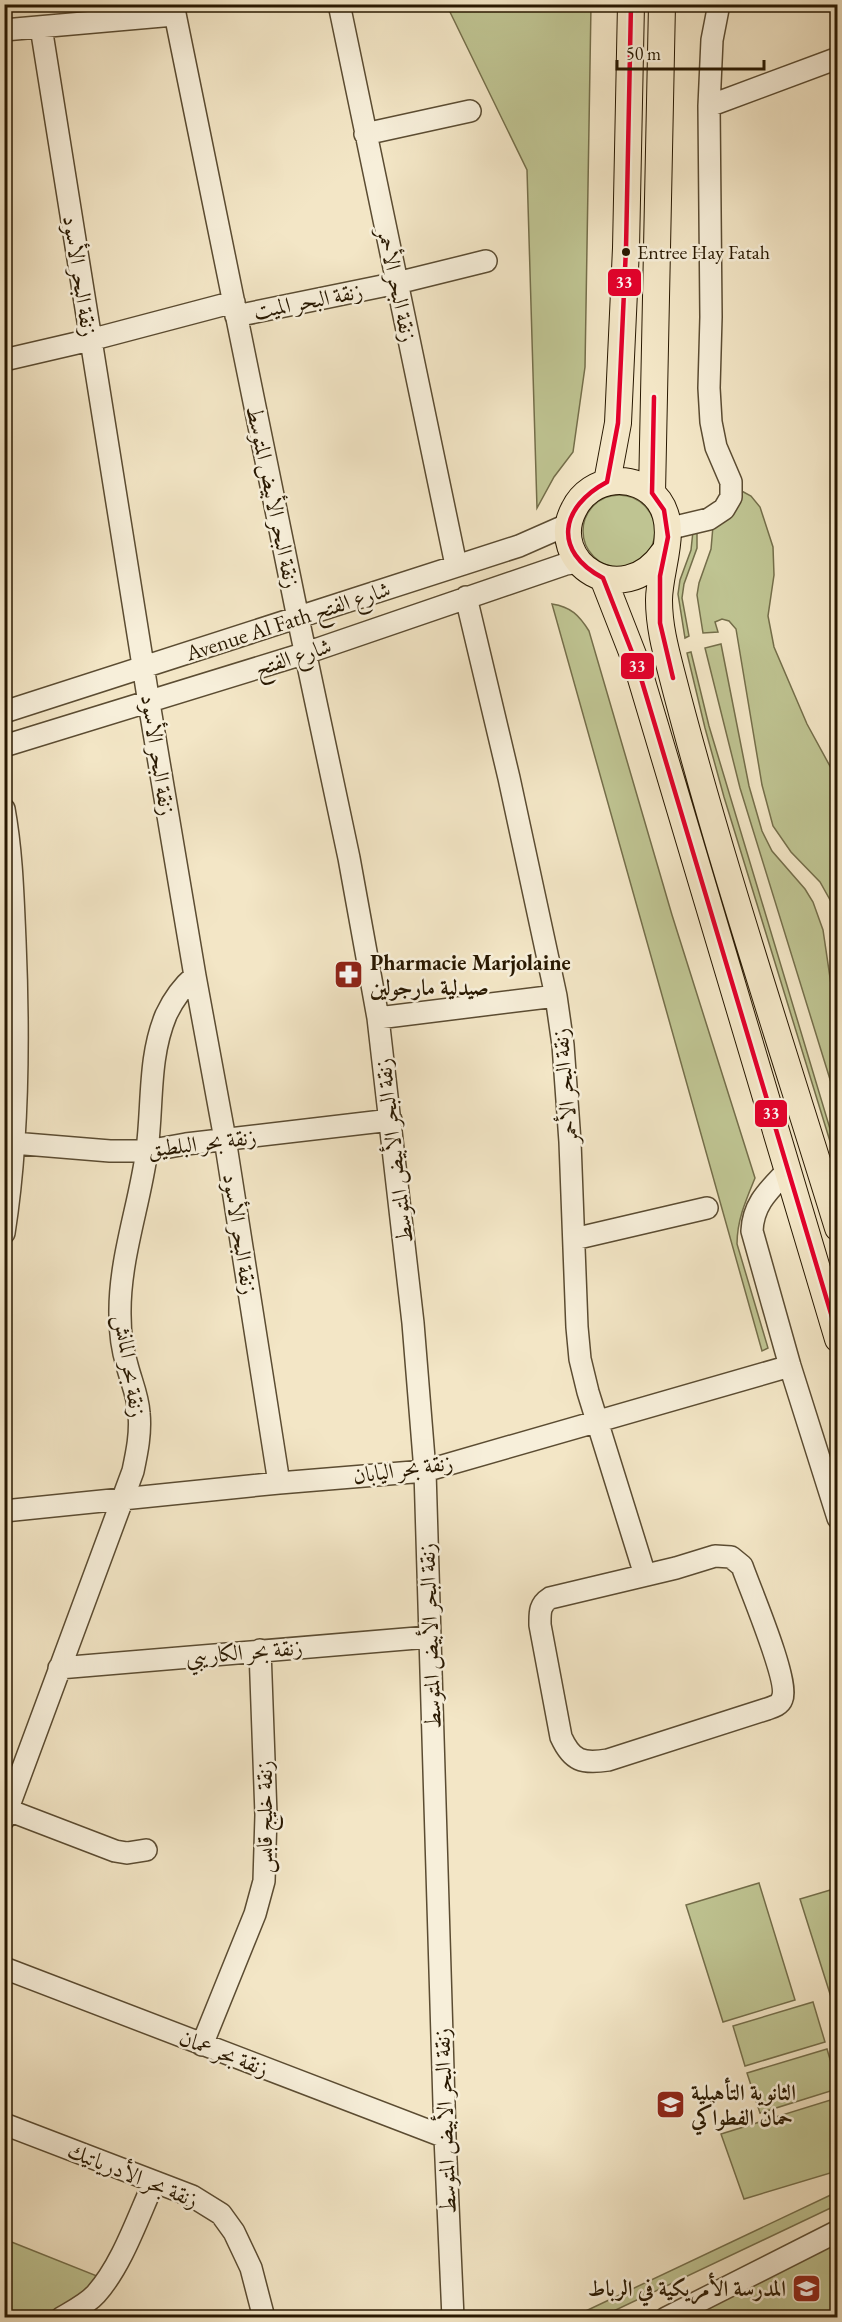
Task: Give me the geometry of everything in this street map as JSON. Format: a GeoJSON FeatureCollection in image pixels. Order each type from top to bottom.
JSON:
{"type":"FeatureCollection","features":[{"type":"Feature","properties":{"kind":"main road"},"geometry":{"type":"LineString","coordinates":[[608,482],[618,423],[626,248],[632,4]]}},
{"type":"Feature","properties":{"kind":"main road"},"geometry":{"type":"LineString","coordinates":[[652,493],[662,4]]}},
{"type":"Feature","properties":{"kind":"main road"},"geometry":{"type":"LineString","coordinates":[[666,541],[656,564],[645,574],[618,581],[594,575],[579,562],[569,537],[569,524],[573,509],[582,497],[593,487],[608,482],[631,482],[652,493],[664,510],[666,541],[659,600],[660,623],[670,669],[691,749],[837,1228]]}},
{"type":"Feature","properties":{"kind":"main road"},"geometry":{"type":"LineString","coordinates":[[603,578],[637,665],[837,1340]]}},
{"type":"Feature","properties":{"kind":"street","name":"زنقة البحر الأحمر"},"geometry":{"type":"LineString","coordinates":[[339,4],[456,565]]}},
{"type":"Feature","properties":{"kind":"street"},"geometry":{"type":"LineString","coordinates":[[666,541],[724,509],[730,497],[732,482],[716,447],[711,422],[709,388],[711,317],[709,105],[712,40],[719,4]]}},
{"type":"Feature","properties":{"kind":"street"},"geometry":{"type":"LineString","coordinates":[[4,30],[174,10]]}},
{"type":"Feature","properties":{"kind":"street","name":"زنقة البحر الأبيض المتوسط"},"geometry":{"type":"LineString","coordinates":[[174,10],[349,858],[378,1018],[413,1323],[424,1471],[445,2137],[453,2318]]}},
{"type":"Feature","properties":{"kind":"street","name":"زنقة البحر الأسود"},"geometry":{"type":"LineString","coordinates":[[41,27],[149,703],[225,1139],[279,1483]]}},
{"type":"Feature","properties":{"kind":"street"},"geometry":{"type":"LineString","coordinates":[[709,105],[837,58]]}},
{"type":"Feature","properties":{"kind":"street"},"geometry":{"type":"LineString","coordinates":[[365,134],[470,111]]}},
{"type":"Feature","properties":{"kind":"street","name":"زنقة البحر الميت"},"geometry":{"type":"LineString","coordinates":[[4,360],[235,309],[397,283],[486,261]]}},
{"type":"Feature","properties":{"kind":"street","name":"Avenue Al Fath شارع الفتح"},"geometry":{"type":"LineString","coordinates":[[4,712],[519,546],[569,524]]}},
{"type":"Feature","properties":{"kind":"street","name":"شارع الفتح"},"geometry":{"type":"LineString","coordinates":[[4,746],[306,653],[466,597],[566,564],[579,562]]}},
{"type":"Feature","properties":{"kind":"street","name":"زنقة البحر الأحمر"},"geometry":{"type":"LineString","coordinates":[[466,597],[509,778],[556,996],[566,1073],[580,1359],[645,1575]]}},
{"type":"Feature","properties":{"kind":"street"},"geometry":{"type":"LineString","coordinates":[[4,809],[9,834],[17,983],[17,1062],[13,1143],[5,1221]]}},
{"type":"Feature","properties":{"kind":"street","name":"زنقة بحر المانش"},"geometry":{"type":"LineString","coordinates":[[6,1815],[133,1471],[137,1450],[139,1413],[126,1363],[120,1315],[133,1216],[147,1151],[152,1078],[158,1040],[171,1006],[182,987],[195,976]]}},
{"type":"Feature","properties":{"kind":"street"},"geometry":{"type":"LineString","coordinates":[[378,1018],[556,996]]}},
{"type":"Feature","properties":{"kind":"street","name":"زنقة بحر البلطيق"},"geometry":{"type":"LineString","coordinates":[[13,1143],[110,1151],[147,1151],[225,1139],[390,1120]]}},
{"type":"Feature","properties":{"kind":"street"},"geometry":{"type":"LineString","coordinates":[[786,1172],[759,1202],[752,1231],[790,1366],[837,1518]]}},
{"type":"Feature","properties":{"kind":"street"},"geometry":{"type":"LineString","coordinates":[[574,1239],[707,1208]]}},
{"type":"Feature","properties":{"kind":"street","name":"زنقة بحر اليابان"},"geometry":{"type":"LineString","coordinates":[[4,1510],[424,1471],[790,1366]]}},
{"type":"Feature","properties":{"kind":"street"},"geometry":{"type":"LineString","coordinates":[[716,1556],[726,1556],[737,1561],[742,1566],[772,1648],[784,1688],[783,1697],[780,1704],[767,1709],[608,1760],[583,1762],[576,1759],[567,1749],[561,1737],[540,1625],[540,1611],[543,1603],[550,1598],[645,1575],[716,1556]]}},
{"type":"Feature","properties":{"kind":"street","name":"زنقة بحر الكاريبي"},"geometry":{"type":"LineString","coordinates":[[59,1668],[429,1636]]}},
{"type":"Feature","properties":{"kind":"street","name":"زنقة خليج قابس"},"geometry":{"type":"LineString","coordinates":[[202,2045],[255,1914],[264,1881],[266,1815],[260,1650]]}},
{"type":"Feature","properties":{"kind":"street"},"geometry":{"type":"LineString","coordinates":[[6,1815],[115,1851],[127,1853],[146,1850]]}},
{"type":"Feature","properties":{"kind":"street","name":"زنقة بحر عمان"},"geometry":{"type":"LineString","coordinates":[[4,1968],[445,2137]]}},
{"type":"Feature","properties":{"kind":"street","name":"زنقة بحر الأدرياتيك"},"geometry":{"type":"LineString","coordinates":[[4,2124],[192,2196],[221,2214],[234,2232],[251,2268],[264,2318]]}},
{"type":"Feature","properties":{"kind":"street"},"geometry":{"type":"LineString","coordinates":[[61,2318],[95,2295],[113,2270],[154,2182]]}},
{"type":"Feature","properties":{"kind":"street"},"geometry":{"type":"LineString","coordinates":[[666,2318],[837,2231]]}},
{"type":"Feature","properties":{"kind":"green space"},"geometry":{"type":"Polygon","coordinates":[[[434,5],[591,5],[585,367],[573,452],[554,477],[537,508],[527,170],[449,10],[434,5]]]}},
{"type":"Feature","properties":{"kind":"green space"},"geometry":{"type":"Polygon","coordinates":[[[738,489],[751,496],[760,507],[773,547],[774,575],[768,616],[774,647],[807,724],[837,779],[837,923],[834,907],[820,882],[791,852],[773,826],[762,785],[736,629],[729,621],[722,619],[715,622],[718,632],[703,633],[697,595],[699,583],[711,549],[713,526],[728,516],[738,489]]]}},
{"type":"Feature","properties":{"kind":"green space"},"geometry":{"type":"Polygon","coordinates":[[[619,495],[639,501],[649,511],[655,531],[649,551],[639,561],[619,567],[599,561],[589,551],[583,531],[589,511],[599,501],[619,495]]]}},
{"type":"Feature","properties":{"kind":"green space"},"geometry":{"type":"Polygon","coordinates":[[[697,530],[697,548],[684,584],[682,598],[689,636],[685,638],[678,594],[680,580],[691,550],[693,531],[697,530]]]}},
{"type":"Feature","properties":{"kind":"green space"},"geometry":{"type":"Polygon","coordinates":[[[552,604],[574,613],[589,631],[672,915],[755,1178],[740,1218],[737,1244],[768,1348],[762,1351],[552,604]]]}},
{"type":"Feature","properties":{"kind":"green space"},"geometry":{"type":"Polygon","coordinates":[[[721,644],[749,786],[762,831],[772,851],[805,889],[813,902],[823,930],[837,1025],[837,1102],[740,788],[705,648],[721,644]]]}},
{"type":"Feature","properties":{"kind":"green space"},"geometry":{"type":"Polygon","coordinates":[[[691,652],[709,726],[837,1152],[837,1164],[724,797],[687,653],[691,652]]]}},
{"type":"Feature","properties":{"kind":"green space"},"geometry":{"type":"Polygon","coordinates":[[[759,1883],[795,2000],[723,2022],[686,1905],[759,1883]]]}},
{"type":"Feature","properties":{"kind":"green space"},"geometry":{"type":"Polygon","coordinates":[[[838,1888],[837,2016],[800,1899],[838,1888]]]}},
{"type":"Feature","properties":{"kind":"green space"},"geometry":{"type":"Polygon","coordinates":[[[813,2002],[825,2042],[745,2066],[733,2026],[813,2002]]]}},
{"type":"Feature","properties":{"kind":"green space"},"geometry":{"type":"Polygon","coordinates":[[[827,2049],[837,2089],[760,2113],[747,2073],[827,2049]]]}},
{"type":"Feature","properties":{"kind":"green space"},"geometry":{"type":"Polygon","coordinates":[[[837,2098],[837,2171],[744,2199],[721,2134],[837,2098]]]}},
{"type":"Feature","properties":{"kind":"green space"},"geometry":{"type":"Polygon","coordinates":[[[837,2192],[837,2205],[601,2317],[573,2317],[837,2192]]]}},
{"type":"Feature","properties":{"kind":"green space"},"geometry":{"type":"Polygon","coordinates":[[[4,2239],[97,2276],[76,2300],[58,2312],[36,2317],[5,2317],[4,2239]]]}},
{"type":"Feature","properties":{"kind":"green space"},"geometry":{"type":"Polygon","coordinates":[[[837,2242],[837,2317],[679,2318],[837,2242]]]}},
{"type":"Feature","properties":{"kind":"transit line","name":"33"},"geometry":{"type":"LineString","coordinates":[[631,4],[626,248],[618,423],[607,482],[591,492],[579,504],[568,529],[569,542],[576,555],[587,567],[603,578],[637,665],[838,1337]]}},
{"type":"Feature","properties":{"kind":"transit line","name":"33"},"geometry":{"type":"LineString","coordinates":[[654,397],[652,493],[664,510],[668,537],[660,576],[660,623],[673,678]]}},
{"type":"Feature","properties":{"kind":"place","name":"Entree Hay Fatah"},"geometry":{"type":"Point","coordinates":[626,252]}},
{"type":"Feature","properties":{"kind":"place","name":"Pharmacie Marjolaine صيدلية مارجولين"},"geometry":{"type":"Point","coordinates":[349,975]}},
{"type":"Feature","properties":{"kind":"place","name":"الثانوية التأهيلية حمان الفطواكي"},"geometry":{"type":"Point","coordinates":[670,2105]}},
{"type":"Feature","properties":{"kind":"place","name":"المدرسة الأمريكية في الرباط"},"geometry":{"type":"Point","coordinates":[807,2288]}}]}
